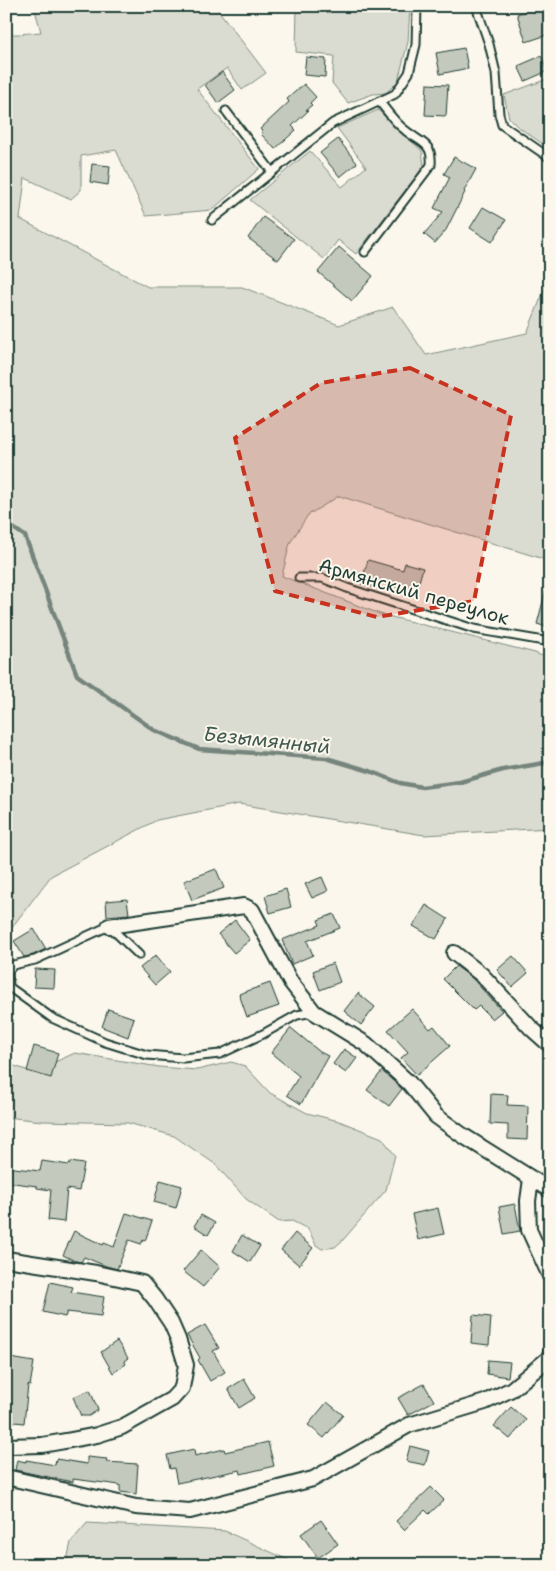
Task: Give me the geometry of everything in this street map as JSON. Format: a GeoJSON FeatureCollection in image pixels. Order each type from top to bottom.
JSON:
{"type":"FeatureCollection","features":[{"type":"Feature","properties":{"kind":"street"},"geometry":{"type":"LineString","coordinates":[[109,926],[244,906],[248,907],[252,910],[290,981],[314,1012],[366,1044],[409,1083],[436,1116],[462,1135],[550,1190]]}},
{"type":"Feature","properties":{"kind":"street"},"geometry":{"type":"LineString","coordinates":[[454,953],[482,975],[530,1028],[550,1045]]}},
{"type":"Feature","properties":{"kind":"street"},"geometry":{"type":"LineString","coordinates":[[531,1179],[528,1201],[529,1230],[550,1276]]}},
{"type":"Feature","properties":{"kind":"street"},"geometry":{"type":"LineString","coordinates":[[6,1259],[96,1273],[142,1284],[155,1298],[171,1323],[186,1365],[182,1388],[172,1399],[122,1427],[97,1435],[42,1445],[6,1446]]}},
{"type":"Feature","properties":{"kind":"street"},"geometry":{"type":"LineString","coordinates":[[6,1477],[136,1507],[190,1511],[313,1479],[409,1425],[485,1402],[512,1389],[548,1359],[550,1355]]}},
{"type":"Feature","properties":{"kind":"lane"},"geometry":{"type":"LineString","coordinates":[[212,220],[334,123],[395,94],[409,73],[416,45],[417,6]]}},
{"type":"Feature","properties":{"kind":"lane"},"geometry":{"type":"LineString","coordinates":[[476,6],[489,44],[496,73],[499,114],[502,125],[550,158]]}},
{"type":"Feature","properties":{"kind":"lane"},"geometry":{"type":"LineString","coordinates":[[365,252],[431,165],[432,154],[426,144],[404,130],[379,101]]}},
{"type":"Feature","properties":{"kind":"lane"},"geometry":{"type":"LineString","coordinates":[[226,111],[272,172]]}},
{"type":"Feature","properties":{"kind":"lane","name":"Армянский переулок"},"geometry":{"type":"LineString","coordinates":[[298,578],[322,578],[347,588],[474,629],[550,642]]}},
{"type":"Feature","properties":{"kind":"lane"},"geometry":{"type":"LineString","coordinates":[[139,955],[109,926],[35,960],[13,964],[8,971],[8,987],[52,1018],[105,1042],[146,1055],[183,1058],[220,1054],[263,1034],[297,1014],[314,1012]]}},
{"type":"Feature","properties":{"kind":"highlighted area"},"geometry":{"type":"Polygon","coordinates":[[[410,368],[511,415],[474,601],[377,617],[275,591],[235,438],[321,383],[410,368]]]}},
{"type":"Feature","properties":{"kind":"shaded area"},"geometry":{"type":"Polygon","coordinates":[[[34,6],[215,6],[266,73],[242,90],[227,68],[197,89],[259,169],[212,210],[146,216],[116,150],[81,156],[81,190],[71,199],[25,178],[20,219],[148,287],[242,287],[339,325],[393,307],[426,355],[527,333],[547,283],[550,282],[550,561],[339,496],[308,515],[290,543],[282,576],[380,614],[535,653],[550,659],[550,828],[424,835],[239,804],[157,820],[51,876],[6,935],[6,35],[41,32],[34,6]]]}},
{"type":"Feature","properties":{"kind":"shaded area"},"geometry":{"type":"Polygon","coordinates":[[[297,6],[410,6],[408,42],[398,81],[386,93],[373,94],[348,103],[332,83],[334,56],[296,52],[297,6]]]}},
{"type":"Feature","properties":{"kind":"shaded area"},"geometry":{"type":"Polygon","coordinates":[[[550,78],[550,149],[517,126],[509,118],[504,95],[550,78]]]}},
{"type":"Feature","properties":{"kind":"shaded area"},"geometry":{"type":"Polygon","coordinates":[[[378,110],[422,151],[424,166],[356,254],[338,240],[324,259],[250,200],[310,151],[342,187],[366,167],[337,128],[378,110]]]}},
{"type":"Feature","properties":{"kind":"shaded area"},"geometry":{"type":"Polygon","coordinates":[[[75,1053],[159,1067],[197,1070],[231,1062],[245,1066],[270,1093],[307,1113],[339,1121],[382,1138],[395,1155],[386,1190],[343,1240],[335,1247],[322,1249],[316,1245],[308,1229],[292,1221],[279,1222],[246,1199],[215,1164],[174,1136],[128,1123],[42,1121],[6,1117],[6,1063],[29,1071],[75,1053]]]}},
{"type":"Feature","properties":{"kind":"shaded area"},"geometry":{"type":"Polygon","coordinates":[[[87,1523],[225,1531],[299,1565],[66,1565],[71,1542],[87,1523]]]}},
{"type":"Feature","properties":{"kind":"building"},"geometry":{"type":"Polygon","coordinates":[[[542,6],[550,6],[550,34],[526,42],[517,14],[542,6]]]}},
{"type":"Feature","properties":{"kind":"building"},"geometry":{"type":"Polygon","coordinates":[[[464,48],[468,68],[440,74],[436,53],[464,48]]]}},
{"type":"Feature","properties":{"kind":"building"},"geometry":{"type":"Polygon","coordinates":[[[541,56],[548,71],[525,81],[518,66],[541,56]]]}},
{"type":"Feature","properties":{"kind":"building"},"geometry":{"type":"Polygon","coordinates":[[[306,57],[326,59],[325,77],[304,75],[306,57]]]}},
{"type":"Feature","properties":{"kind":"building"},"geometry":{"type":"Polygon","coordinates":[[[222,72],[235,90],[218,103],[205,85],[222,72]]]}},
{"type":"Feature","properties":{"kind":"building"},"geometry":{"type":"Polygon","coordinates":[[[304,84],[316,97],[310,103],[312,105],[306,110],[308,111],[292,126],[296,130],[275,149],[261,134],[263,132],[260,129],[289,102],[287,99],[304,84]]]}},
{"type":"Feature","properties":{"kind":"building"},"geometry":{"type":"Polygon","coordinates":[[[427,84],[448,85],[446,116],[425,115],[427,84]]]}},
{"type":"Feature","properties":{"kind":"building"},"geometry":{"type":"Polygon","coordinates":[[[338,139],[357,163],[340,177],[320,153],[338,139]]]}},
{"type":"Feature","properties":{"kind":"building"},"geometry":{"type":"Polygon","coordinates":[[[454,157],[476,169],[446,230],[435,243],[424,234],[443,212],[434,208],[450,177],[444,174],[454,157]]]}},
{"type":"Feature","properties":{"kind":"building"},"geometry":{"type":"Polygon","coordinates":[[[92,164],[110,166],[108,185],[90,182],[92,164]]]}},
{"type":"Feature","properties":{"kind":"building"},"geometry":{"type":"Polygon","coordinates":[[[483,207],[506,220],[492,242],[470,228],[483,207]]]}},
{"type":"Feature","properties":{"kind":"building"},"geometry":{"type":"Polygon","coordinates":[[[263,217],[294,239],[278,260],[248,238],[263,217]]]}},
{"type":"Feature","properties":{"kind":"building"},"geometry":{"type":"Polygon","coordinates":[[[339,247],[373,276],[352,301],[318,272],[339,247]]]}},
{"type":"Feature","properties":{"kind":"building"},"geometry":{"type":"Polygon","coordinates":[[[368,560],[403,570],[405,563],[423,568],[416,592],[378,582],[377,588],[361,584],[368,560]]]}},
{"type":"Feature","properties":{"kind":"building"},"geometry":{"type":"Polygon","coordinates":[[[546,590],[550,591],[550,628],[537,624],[546,590]]]}},
{"type":"Feature","properties":{"kind":"building"},"geometry":{"type":"Polygon","coordinates":[[[216,869],[224,888],[192,900],[184,881],[216,869]]]}},
{"type":"Feature","properties":{"kind":"building"},"geometry":{"type":"Polygon","coordinates":[[[322,877],[328,891],[312,898],[305,884],[322,877]]]}},
{"type":"Feature","properties":{"kind":"building"},"geometry":{"type":"Polygon","coordinates":[[[286,889],[291,907],[270,913],[265,896],[286,889]]]}},
{"type":"Feature","properties":{"kind":"building"},"geometry":{"type":"Polygon","coordinates":[[[127,899],[129,914],[107,916],[106,901],[127,899]]]}},
{"type":"Feature","properties":{"kind":"building"},"geometry":{"type":"Polygon","coordinates":[[[426,905],[448,919],[436,939],[413,926],[426,905]]]}},
{"type":"Feature","properties":{"kind":"building"},"geometry":{"type":"Polygon","coordinates":[[[334,914],[340,928],[307,941],[313,955],[292,964],[282,940],[320,925],[318,920],[334,914]]]}},
{"type":"Feature","properties":{"kind":"building"},"geometry":{"type":"Polygon","coordinates":[[[235,920],[250,940],[234,953],[218,934],[235,920]]]}},
{"type":"Feature","properties":{"kind":"building"},"geometry":{"type":"Polygon","coordinates":[[[34,929],[46,949],[24,957],[14,941],[34,929]]]}},
{"type":"Feature","properties":{"kind":"building"},"geometry":{"type":"Polygon","coordinates":[[[156,955],[170,972],[155,985],[140,968],[156,955]]]}},
{"type":"Feature","properties":{"kind":"building"},"geometry":{"type":"Polygon","coordinates":[[[513,956],[528,973],[512,987],[497,970],[513,956]]]}},
{"type":"Feature","properties":{"kind":"building"},"geometry":{"type":"Polygon","coordinates":[[[333,963],[340,982],[320,990],[313,971],[333,963]]]}},
{"type":"Feature","properties":{"kind":"building"},"geometry":{"type":"Polygon","coordinates":[[[456,966],[472,978],[502,1011],[492,1019],[479,1006],[474,1010],[443,979],[456,966]]]}},
{"type":"Feature","properties":{"kind":"building"},"geometry":{"type":"Polygon","coordinates":[[[35,969],[55,970],[54,988],[34,987],[35,969]]]}},
{"type":"Feature","properties":{"kind":"building"},"geometry":{"type":"Polygon","coordinates":[[[270,983],[279,1006],[247,1017],[239,994],[270,983]]]}},
{"type":"Feature","properties":{"kind":"building"},"geometry":{"type":"Polygon","coordinates":[[[358,993],[375,1007],[361,1025],[344,1011],[358,993]]]}},
{"type":"Feature","properties":{"kind":"building"},"geometry":{"type":"Polygon","coordinates":[[[108,1009],[134,1018],[128,1037],[102,1027],[108,1009]]]}},
{"type":"Feature","properties":{"kind":"building"},"geometry":{"type":"Polygon","coordinates":[[[412,1009],[430,1029],[434,1026],[450,1046],[417,1075],[401,1058],[408,1052],[388,1030],[412,1009]]]}},
{"type":"Feature","properties":{"kind":"building"},"geometry":{"type":"Polygon","coordinates":[[[291,1028],[320,1052],[328,1056],[301,1104],[287,1095],[299,1076],[271,1053],[291,1028]]]}},
{"type":"Feature","properties":{"kind":"building"},"geometry":{"type":"Polygon","coordinates":[[[34,1046],[58,1053],[51,1078],[27,1071],[34,1046]]]}},
{"type":"Feature","properties":{"kind":"building"},"geometry":{"type":"Polygon","coordinates":[[[344,1049],[357,1058],[346,1073],[333,1064],[344,1049]]]}},
{"type":"Feature","properties":{"kind":"building"},"geometry":{"type":"Polygon","coordinates":[[[382,1071],[402,1089],[389,1106],[367,1090],[382,1071]]]}},
{"type":"Feature","properties":{"kind":"building"},"geometry":{"type":"Polygon","coordinates":[[[491,1094],[508,1095],[507,1105],[528,1106],[527,1140],[508,1139],[508,1125],[490,1124],[491,1094]]]}},
{"type":"Feature","properties":{"kind":"building"},"geometry":{"type":"Polygon","coordinates":[[[42,1161],[69,1165],[70,1162],[84,1164],[79,1191],[67,1189],[64,1222],[48,1220],[51,1190],[6,1182],[6,1167],[40,1171],[42,1161]]]}},
{"type":"Feature","properties":{"kind":"building"},"geometry":{"type":"Polygon","coordinates":[[[160,1180],[182,1186],[176,1208],[154,1202],[160,1180]]]}},
{"type":"Feature","properties":{"kind":"building"},"geometry":{"type":"Polygon","coordinates":[[[515,1204],[520,1231],[504,1234],[499,1207],[515,1204]]]}},
{"type":"Feature","properties":{"kind":"building"},"geometry":{"type":"Polygon","coordinates":[[[438,1208],[444,1234],[418,1240],[412,1214],[438,1208]]]}},
{"type":"Feature","properties":{"kind":"building"},"geometry":{"type":"Polygon","coordinates":[[[126,1213],[152,1221],[145,1241],[143,1240],[141,1244],[129,1240],[117,1269],[84,1257],[81,1262],[63,1255],[74,1231],[103,1245],[104,1243],[114,1247],[126,1213]]]}},
{"type":"Feature","properties":{"kind":"building"},"geometry":{"type":"Polygon","coordinates":[[[201,1215],[215,1223],[208,1235],[194,1226],[201,1215]]]}},
{"type":"Feature","properties":{"kind":"building"},"geometry":{"type":"Polygon","coordinates":[[[295,1233],[313,1248],[299,1265],[281,1250],[295,1233]]]}},
{"type":"Feature","properties":{"kind":"building"},"geometry":{"type":"Polygon","coordinates":[[[242,1235],[260,1246],[250,1262],[233,1251],[242,1235]]]}},
{"type":"Feature","properties":{"kind":"building"},"geometry":{"type":"Polygon","coordinates":[[[201,1250],[220,1267],[203,1287],[183,1271],[201,1250]]]}},
{"type":"Feature","properties":{"kind":"building"},"geometry":{"type":"Polygon","coordinates":[[[50,1282],[73,1287],[71,1292],[104,1297],[101,1316],[67,1312],[65,1317],[43,1312],[50,1282]]]}},
{"type":"Feature","properties":{"kind":"building"},"geometry":{"type":"Polygon","coordinates":[[[473,1315],[491,1317],[489,1345],[471,1343],[473,1315]]]}},
{"type":"Feature","properties":{"kind":"building"},"geometry":{"type":"Polygon","coordinates":[[[205,1325],[219,1348],[213,1351],[225,1372],[210,1381],[187,1335],[205,1325]]]}},
{"type":"Feature","properties":{"kind":"building"},"geometry":{"type":"Polygon","coordinates":[[[117,1341],[128,1358],[124,1361],[126,1364],[113,1373],[101,1352],[117,1341]]]}},
{"type":"Feature","properties":{"kind":"building"},"geometry":{"type":"Polygon","coordinates":[[[10,1358],[34,1362],[30,1386],[28,1385],[24,1423],[6,1421],[10,1383],[7,1382],[10,1358]]]}},
{"type":"Feature","properties":{"kind":"building"},"geometry":{"type":"Polygon","coordinates":[[[488,1360],[510,1362],[508,1377],[487,1374],[488,1360]]]}},
{"type":"Feature","properties":{"kind":"building"},"geometry":{"type":"Polygon","coordinates":[[[244,1379],[255,1398],[239,1408],[228,1389],[244,1379]]]}},
{"type":"Feature","properties":{"kind":"building"},"geometry":{"type":"Polygon","coordinates":[[[424,1384],[434,1401],[408,1415],[398,1398],[424,1384]]]}},
{"type":"Feature","properties":{"kind":"building"},"geometry":{"type":"Polygon","coordinates":[[[90,1390],[98,1410],[89,1416],[81,1416],[73,1397],[90,1390]]]}},
{"type":"Feature","properties":{"kind":"building"},"geometry":{"type":"Polygon","coordinates":[[[327,1402],[343,1415],[324,1438],[308,1425],[327,1402]]]}},
{"type":"Feature","properties":{"kind":"building"},"geometry":{"type":"Polygon","coordinates":[[[511,1407],[526,1420],[510,1439],[494,1426],[511,1407]]]}},
{"type":"Feature","properties":{"kind":"building"},"geometry":{"type":"Polygon","coordinates":[[[268,1442],[274,1466],[241,1474],[240,1470],[177,1483],[174,1468],[170,1469],[167,1455],[194,1449],[195,1456],[224,1449],[225,1452],[268,1442]]]}},
{"type":"Feature","properties":{"kind":"building"},"geometry":{"type":"Polygon","coordinates":[[[410,1446],[429,1451],[425,1465],[406,1461],[410,1446]]]}},
{"type":"Feature","properties":{"kind":"building"},"geometry":{"type":"Polygon","coordinates":[[[87,1457],[107,1459],[106,1462],[138,1464],[136,1494],[120,1492],[120,1485],[73,1479],[73,1482],[15,1470],[17,1460],[55,1465],[56,1459],[87,1464],[87,1457]]]}},
{"type":"Feature","properties":{"kind":"building"},"geometry":{"type":"Polygon","coordinates":[[[431,1487],[444,1500],[429,1514],[425,1510],[404,1530],[396,1521],[431,1487]]]}},
{"type":"Feature","properties":{"kind":"building"},"geometry":{"type":"Polygon","coordinates":[[[321,1520],[338,1544],[318,1558],[301,1534],[321,1520]]]}},
{"type":"Feature","properties":{"kind":"waterway","name":"Безымянный"},"geometry":{"type":"LineString","coordinates":[[6,523],[25,536],[77,675],[154,730],[199,749],[326,758],[370,771],[400,783],[422,787],[460,782],[503,770],[550,762]]}}]}
